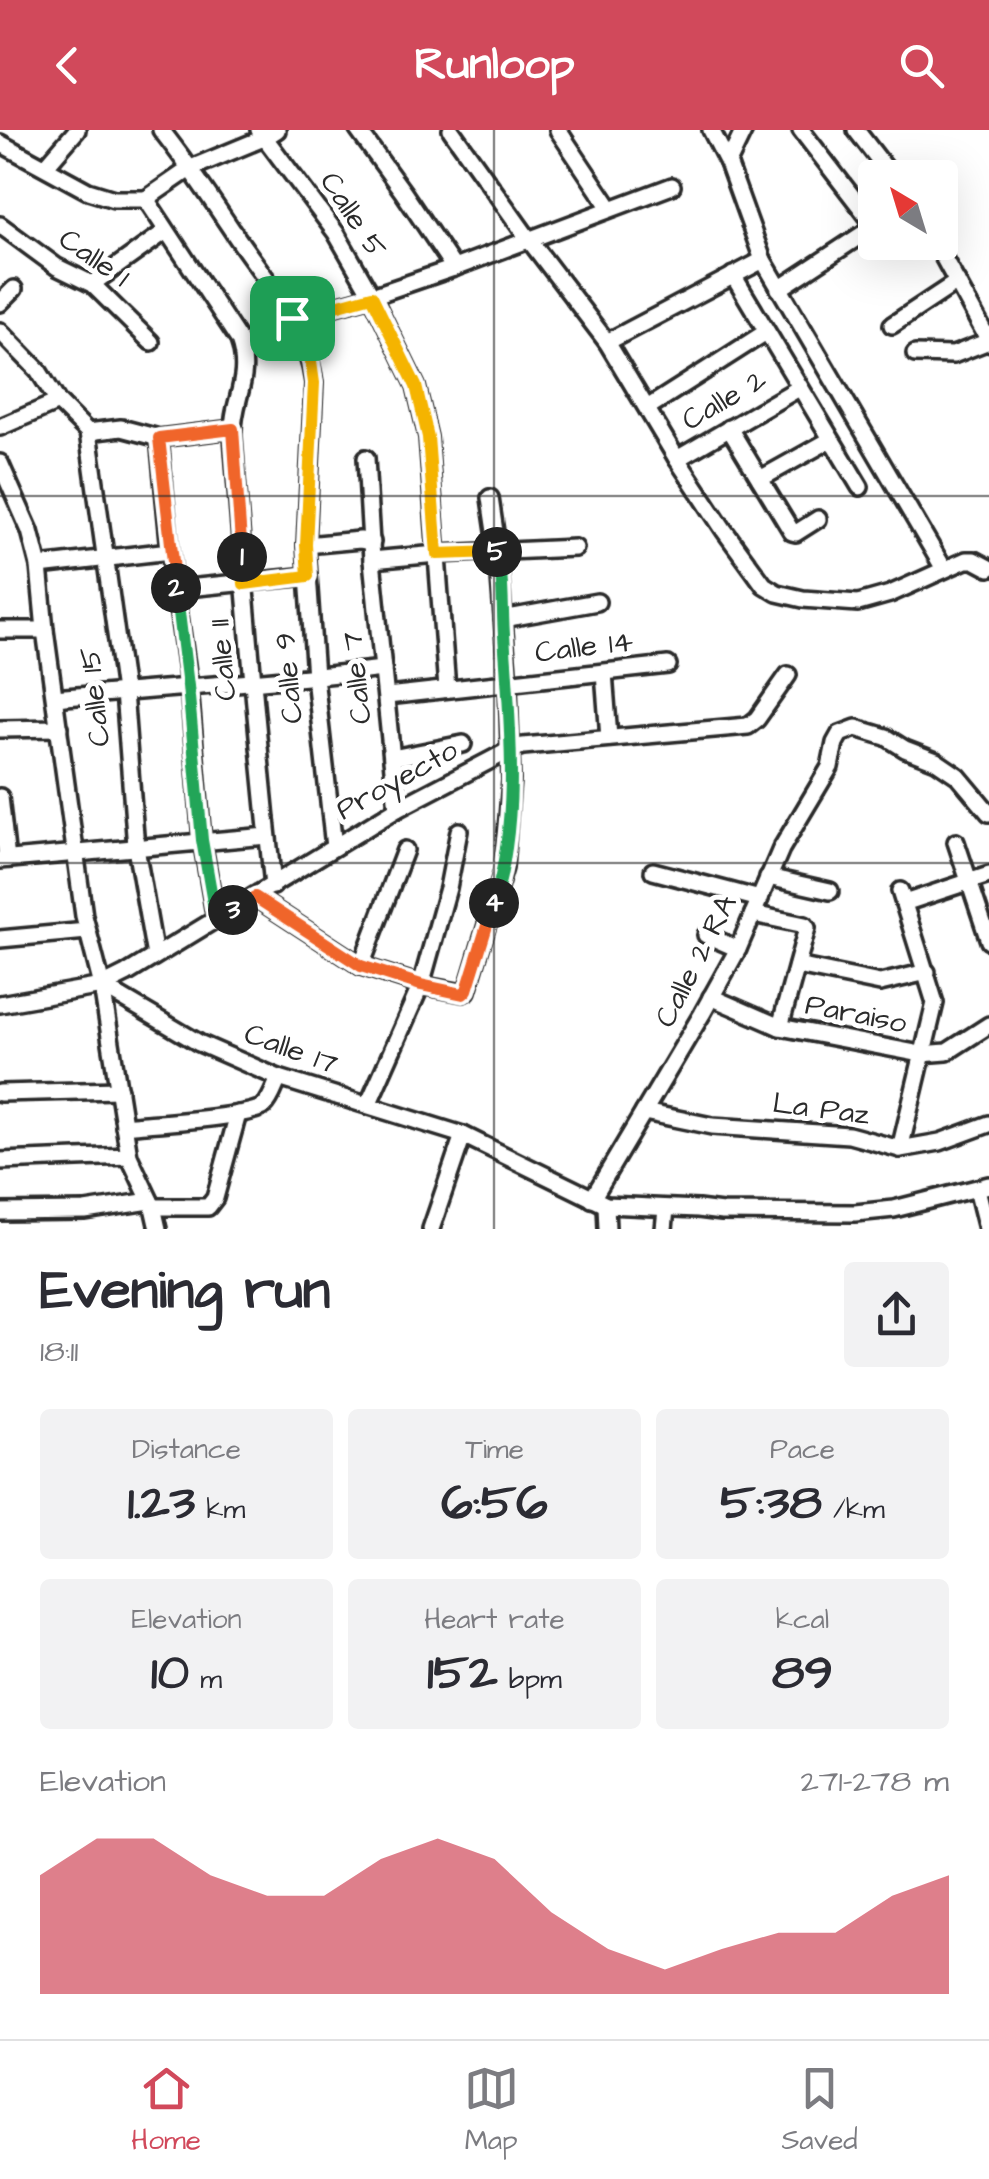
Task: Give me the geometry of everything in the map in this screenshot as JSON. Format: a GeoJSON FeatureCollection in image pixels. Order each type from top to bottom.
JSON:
{"type":"FeatureCollection","features":[{"type":"Feature","properties":{"kind":"street"},"geometry":{"type":"LineString","coordinates":[[45,167],[77,130]]}},
{"type":"Feature","properties":{"kind":"street","name":"Calle 9"},"geometry":{"type":"LineString","coordinates":[[161,130],[292,318],[311,362],[314,383],[306,545],[334,846]]}},
{"type":"Feature","properties":{"kind":"street"},"geometry":{"type":"LineString","coordinates":[[358,130],[454,268]]}},
{"type":"Feature","properties":{"kind":"street"},"geometry":{"type":"LineString","coordinates":[[451,130],[607,342],[677,459],[764,585],[803,599],[858,603],[890,594],[966,560],[989,568]]}},
{"type":"Feature","properties":{"kind":"street"},"geometry":{"type":"LineString","coordinates":[[558,130],[610,208]]}},
{"type":"Feature","properties":{"kind":"street"},"geometry":{"type":"LineString","coordinates":[[711,130],[728,163],[763,260],[944,568]]}},
{"type":"Feature","properties":{"kind":"street"},"geometry":{"type":"LineString","coordinates":[[728,163],[744,130]]}},
{"type":"Feature","properties":{"kind":"street"},"geometry":{"type":"LineString","coordinates":[[801,130],[858,204]]}},
{"type":"Feature","properties":{"kind":"street"},"geometry":{"type":"LineString","coordinates":[[856,130],[879,160]]}},
{"type":"Feature","properties":{"kind":"street"},"geometry":{"type":"LineString","coordinates":[[0,143],[88,190],[114,199],[146,199],[191,168],[268,132]]}},
{"type":"Feature","properties":{"kind":"street","name":"Calle 5"},"geometry":{"type":"LineString","coordinates":[[268,132],[336,233],[416,386],[428,437],[447,689]]}},
{"type":"Feature","properties":{"kind":"street"},"geometry":{"type":"LineString","coordinates":[[292,318],[454,268],[672,186]]}},
{"type":"Feature","properties":{"kind":"street","name":"Calle 11"},"geometry":{"type":"LineString","coordinates":[[146,199],[239,340],[246,358],[233,429],[272,886]]}},
{"type":"Feature","properties":{"kind":"street","name":"Calle 1"},"geometry":{"type":"LineString","coordinates":[[0,226],[56,266],[92,284],[151,342]]}},
{"type":"Feature","properties":{"kind":"street"},"geometry":{"type":"LineString","coordinates":[[92,284],[166,231]]}},
{"type":"Feature","properties":{"kind":"street"},"geometry":{"type":"LineString","coordinates":[[779,289],[858,237]]}},
{"type":"Feature","properties":{"kind":"street"},"geometry":{"type":"LineString","coordinates":[[607,342],[763,260]]}},
{"type":"Feature","properties":{"kind":"street"},"geometry":{"type":"LineString","coordinates":[[915,354],[953,355],[989,341],[945,260]]}},
{"type":"Feature","properties":{"kind":"street"},"geometry":{"type":"LineString","coordinates":[[733,275],[860,488]]}},
{"type":"Feature","properties":{"kind":"street"},"geometry":{"type":"LineString","coordinates":[[892,325],[957,282]]}},
{"type":"Feature","properties":{"kind":"street"},"geometry":{"type":"LineString","coordinates":[[0,303],[14,289]]}},
{"type":"Feature","properties":{"kind":"street"},"geometry":{"type":"LineString","coordinates":[[0,331],[38,370],[58,402],[88,432],[121,428],[159,438],[233,429]]}},
{"type":"Feature","properties":{"kind":"street"},"geometry":{"type":"LineString","coordinates":[[647,408],[766,332]]}},
{"type":"Feature","properties":{"kind":"street","name":"Calle 2"},"geometry":{"type":"LineString","coordinates":[[677,459],[799,388]]}},
{"type":"Feature","properties":{"kind":"street"},"geometry":{"type":"LineString","coordinates":[[0,428],[58,402]]}},
{"type":"Feature","properties":{"kind":"street"},"geometry":{"type":"LineString","coordinates":[[729,428],[794,533],[818,519]]}},
{"type":"Feature","properties":{"kind":"street","name":"Calle 15"},"geometry":{"type":"LineString","coordinates":[[88,432],[124,692],[136,848],[156,956]]}},
{"type":"Feature","properties":{"kind":"street"},"geometry":{"type":"LineString","coordinates":[[159,438],[202,840],[216,920]]}},
{"type":"Feature","properties":{"kind":"street"},"geometry":{"type":"LineString","coordinates":[[760,479],[830,440]]}},
{"type":"Feature","properties":{"kind":"street","name":"Calle 7"},"geometry":{"type":"LineString","coordinates":[[366,458],[397,809]]}},
{"type":"Feature","properties":{"kind":"street"},"geometry":{"type":"LineString","coordinates":[[0,462],[32,536],[39,566],[87,931],[102,986],[129,1156],[158,1229]]}},
{"type":"Feature","properties":{"kind":"street"},"geometry":{"type":"LineString","coordinates":[[255,897],[361,966],[421,985],[463,994],[467,990],[504,868],[511,780],[508,684],[490,498]]}},
{"type":"Feature","properties":{"kind":"street"},"geometry":{"type":"LineString","coordinates":[[306,545],[372,542]]}},
{"type":"Feature","properties":{"kind":"street"},"geometry":{"type":"LineString","coordinates":[[372,560],[575,548]]}},
{"type":"Feature","properties":{"kind":"street"},"geometry":{"type":"LineString","coordinates":[[39,566],[170,551]]}},
{"type":"Feature","properties":{"kind":"street"},"geometry":{"type":"LineString","coordinates":[[176,589],[308,576]]}},
{"type":"Feature","properties":{"kind":"street"},"geometry":{"type":"LineString","coordinates":[[503,619],[597,602]]}},
{"type":"Feature","properties":{"kind":"street"},"geometry":{"type":"LineString","coordinates":[[0,630],[45,630]]}},
{"type":"Feature","properties":{"kind":"street","name":"Calle 14"},"geometry":{"type":"LineString","coordinates":[[387,696],[668,664]]}},
{"type":"Feature","properties":{"kind":"street"},"geometry":{"type":"LineString","coordinates":[[55,698],[253,684],[383,669]]}},
{"type":"Feature","properties":{"kind":"street"},"geometry":{"type":"LineString","coordinates":[[604,673],[609,738]]}},
{"type":"Feature","properties":{"kind":"street","name":"Proyecto"},"geometry":{"type":"LineString","coordinates":[[0,1004],[102,986],[397,809],[510,750],[748,726],[788,675]]}},
{"type":"Feature","properties":{"kind":"street"},"geometry":{"type":"LineString","coordinates":[[0,729],[59,728]]}},
{"type":"Feature","properties":{"kind":"street","name":"Calle 2 RA"},"geometry":{"type":"LineString","coordinates":[[599,1202],[644,1112],[738,949],[781,849],[830,767],[840,734],[856,728],[936,761],[958,776],[989,813]]}},
{"type":"Feature","properties":{"kind":"street"},"geometry":{"type":"LineString","coordinates":[[392,758],[464,744]]}},
{"type":"Feature","properties":{"kind":"street"},"geometry":{"type":"LineString","coordinates":[[0,797],[4,860],[267,836]]}},
{"type":"Feature","properties":{"kind":"street"},"geometry":{"type":"LineString","coordinates":[[368,1105],[421,985],[459,831]]}},
{"type":"Feature","properties":{"kind":"street"},"geometry":{"type":"LineString","coordinates":[[956,842],[988,934]]}},
{"type":"Feature","properties":{"kind":"street"},"geometry":{"type":"LineString","coordinates":[[361,966],[406,850]]}},
{"type":"Feature","properties":{"kind":"street"},"geometry":{"type":"LineString","coordinates":[[653,871],[807,926],[780,1027]]}},
{"type":"Feature","properties":{"kind":"street"},"geometry":{"type":"LineString","coordinates":[[900,1149],[935,1002],[902,897],[989,875]]}},
{"type":"Feature","properties":{"kind":"street"},"geometry":{"type":"LineString","coordinates":[[768,877],[830,891]]}},
{"type":"Feature","properties":{"kind":"street"},"geometry":{"type":"LineString","coordinates":[[0,939],[87,931]]}},
{"type":"Feature","properties":{"kind":"street"},"geometry":{"type":"LineString","coordinates":[[706,935],[738,949]]}},
{"type":"Feature","properties":{"kind":"street"},"geometry":{"type":"LineString","coordinates":[[797,966],[880,983],[927,972]]}},
{"type":"Feature","properties":{"kind":"street","name":"Calle 17"},"geometry":{"type":"LineString","coordinates":[[102,986],[199,1043],[279,1078],[463,1135],[599,1202],[809,1221],[894,1209],[983,1187]]}},
{"type":"Feature","properties":{"kind":"street","name":"Paraiso"},"geometry":{"type":"LineString","coordinates":[[712,997],[780,1027],[922,1054],[947,1052],[989,1024]]}},
{"type":"Feature","properties":{"kind":"street"},"geometry":{"type":"LineString","coordinates":[[124,1126],[238,1114],[265,1106],[279,1078]]}},
{"type":"Feature","properties":{"kind":"street"},"geometry":{"type":"LineString","coordinates":[[0,1093],[119,1090]]}},
{"type":"Feature","properties":{"kind":"street","name":"La Paz"},"geometry":{"type":"LineString","coordinates":[[644,1112],[712,1126],[849,1135],[900,1149],[940,1142],[989,1124]]}},
{"type":"Feature","properties":{"kind":"street"},"geometry":{"type":"LineString","coordinates":[[0,1212],[85,1211],[151,1204],[208,1207],[215,1198],[238,1114]]}},
{"type":"Feature","properties":{"kind":"street"},"geometry":{"type":"LineString","coordinates":[[432,1229],[463,1135]]}},
{"type":"Feature","properties":{"kind":"street"},"geometry":{"type":"LineString","coordinates":[[0,1160],[129,1156]]}},
{"type":"Feature","properties":{"kind":"street"},"geometry":{"type":"LineString","coordinates":[[983,1187],[987,1229]]}},
{"type":"Feature","properties":{"kind":"street"},"geometry":{"type":"LineString","coordinates":[[599,1202],[607,1229]]}},
{"type":"Feature","properties":{"kind":"street"},"geometry":{"type":"LineString","coordinates":[[664,1229],[666,1209]]}},
{"type":"Feature","properties":{"kind":"street"},"geometry":{"type":"LineString","coordinates":[[722,1212],[730,1229]]}},
{"type":"Feature","properties":{"kind":"street"},"geometry":{"type":"LineString","coordinates":[[869,1212],[874,1229]]}},
{"type":"Feature","properties":{"kind":"route"},"geometry":{"type":"LineString","coordinates":[[372,296],[416,386],[428,437],[437,554],[498,552],[511,780],[504,868],[463,994],[361,966],[255,897],[216,920],[202,840],[159,438],[233,429],[244,584],[308,576],[314,383],[311,362],[292,318],[372,296]]}}]}
